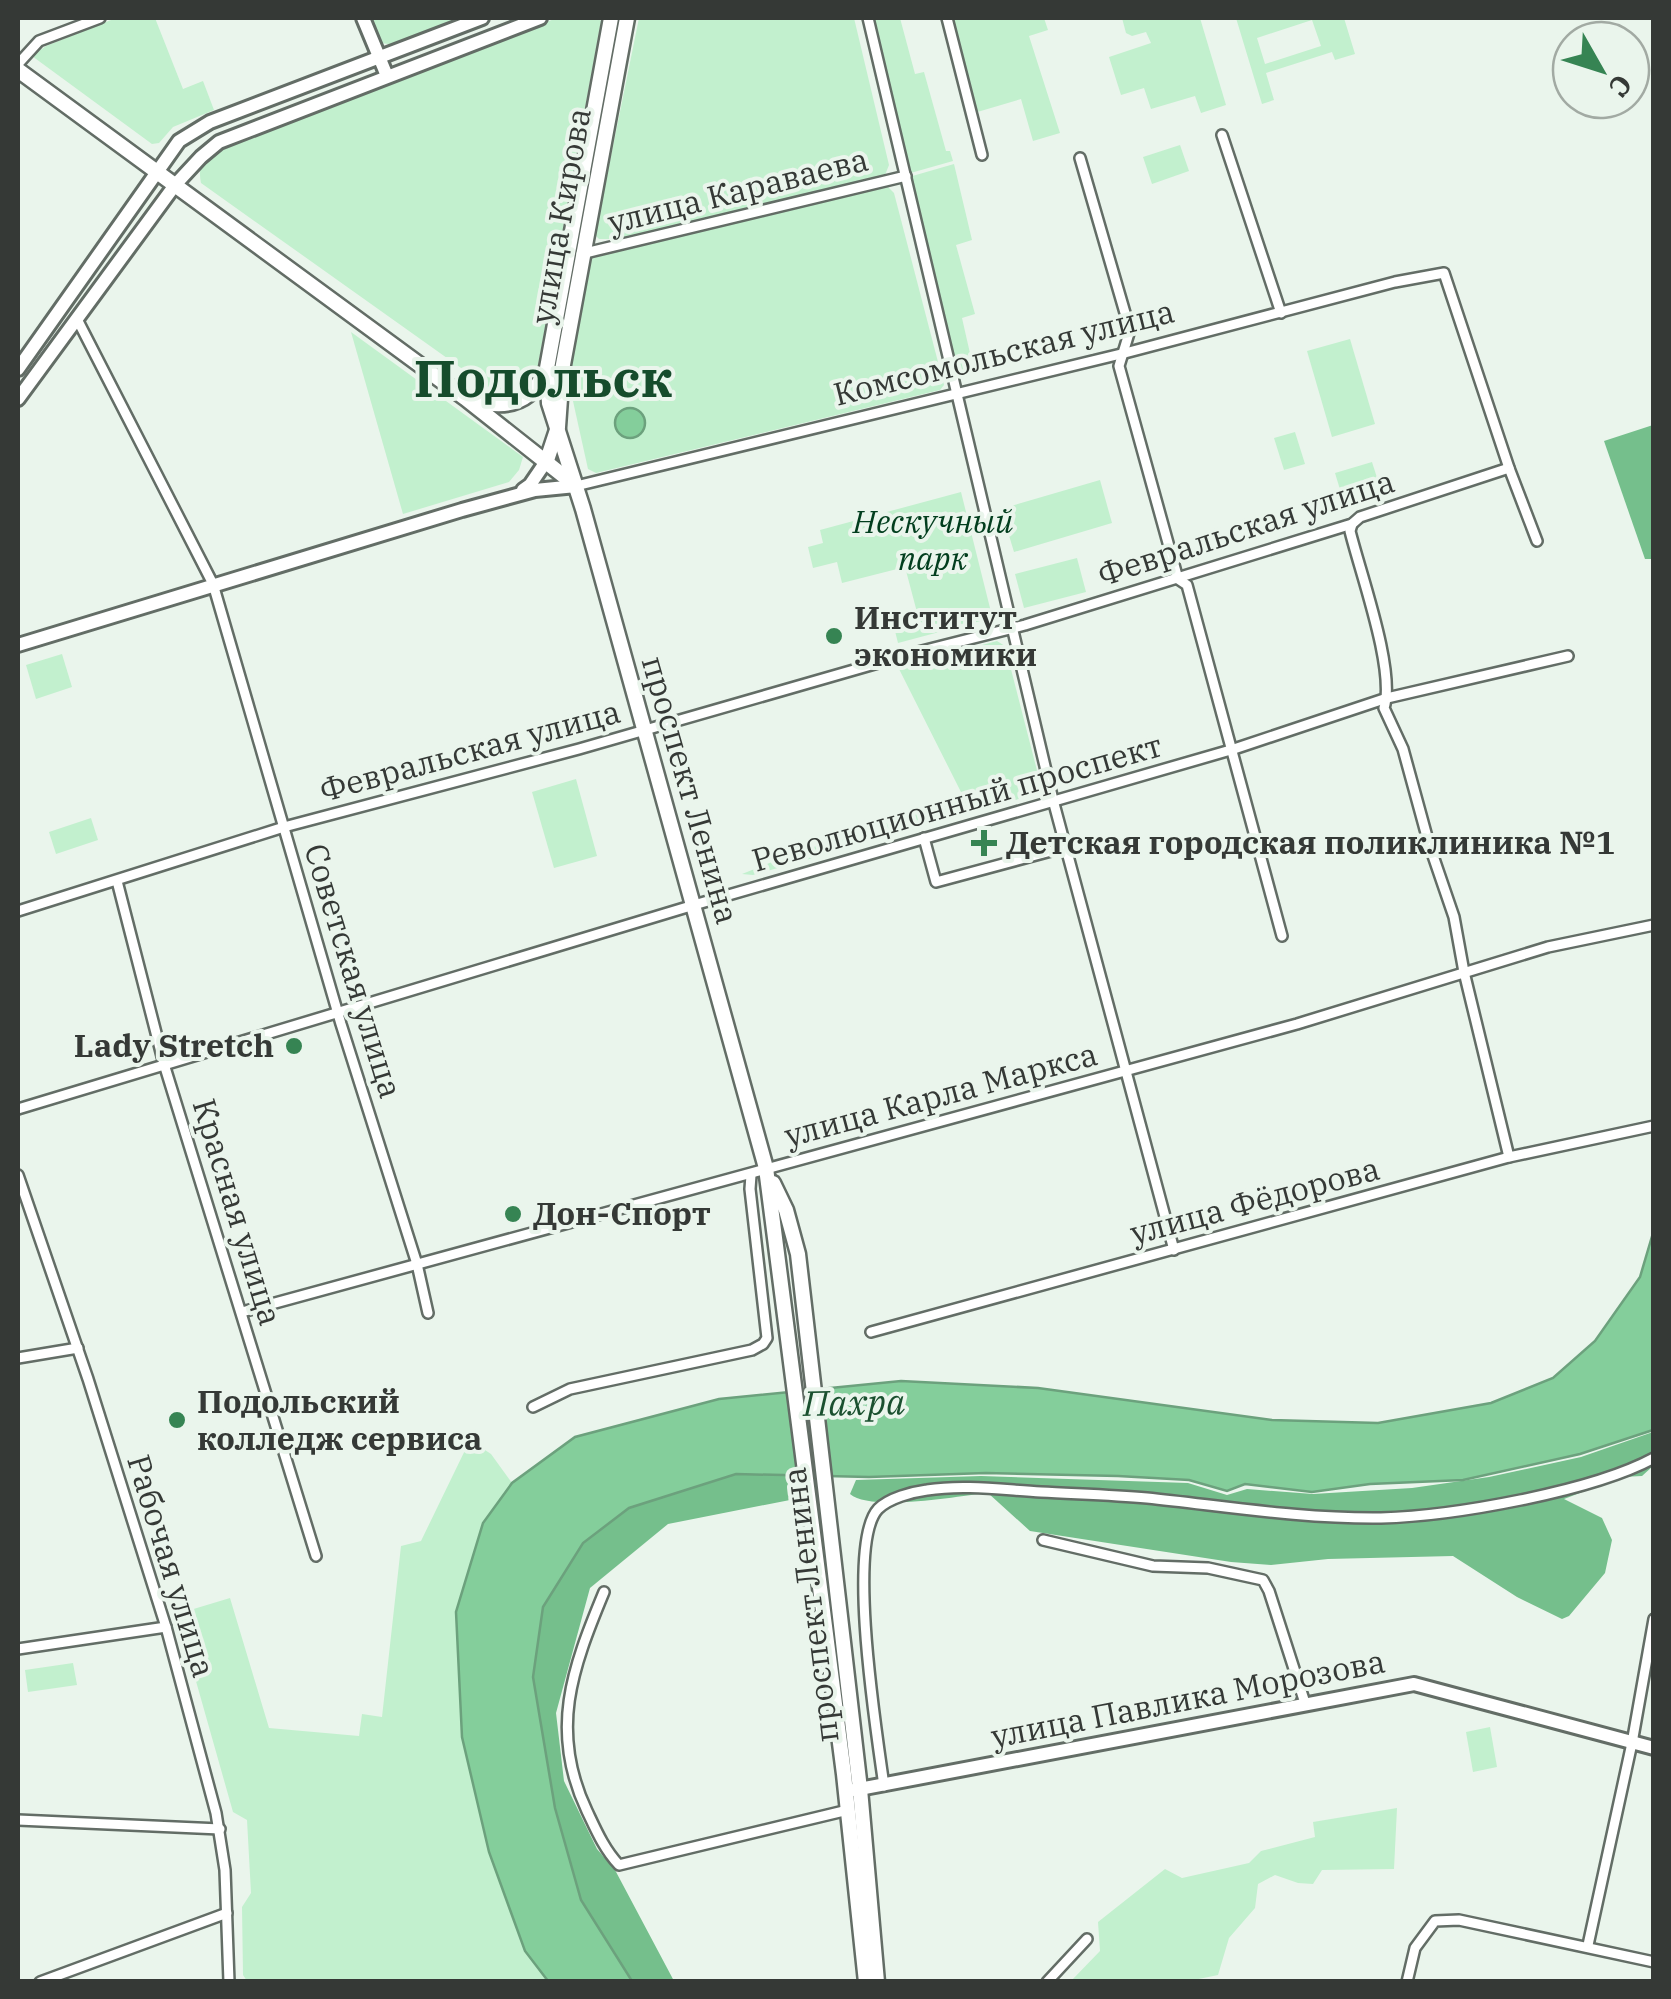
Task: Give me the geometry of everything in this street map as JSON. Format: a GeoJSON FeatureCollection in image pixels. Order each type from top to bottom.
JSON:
{"type":"FeatureCollection","features":[{"type":"Feature","properties":{"kind":"main road"},"geometry":{"type":"LineString","coordinates":[[364,18],[388,76]]}},
{"type":"Feature","properties":{"kind":"main road"},"geometry":{"type":"LineString","coordinates":[[18,369],[180,140],[210,122],[482,18]]}},
{"type":"Feature","properties":{"kind":"main road"},"geometry":{"type":"LineString","coordinates":[[18,399],[175,185],[219,142],[540,18]]}},
{"type":"Feature","properties":{"kind":"main road","name":"улица Кирова"},"geometry":{"type":"LineString","coordinates":[[558,427],[549,404],[547,368],[611,18]]}},
{"type":"Feature","properties":{"kind":"main road","name":"улица Кирова"},"geometry":{"type":"LineString","coordinates":[[558,427],[562,370],[627,18]]}},
{"type":"Feature","properties":{"kind":"main road"},"geometry":{"type":"LineString","coordinates":[[18,67],[467,399],[576,486]]}},
{"type":"Feature","properties":{"kind":"main road"},"geometry":{"type":"LineString","coordinates":[[467,399],[496,406],[508,404],[537,389],[547,368]]}},
{"type":"Feature","properties":{"kind":"main road"},"geometry":{"type":"LineString","coordinates":[[516,494],[530,485],[547,460],[558,427]]}},
{"type":"Feature","properties":{"kind":"main road","name":"проспект Ленина"},"geometry":{"type":"LineString","coordinates":[[558,427],[766,1168],[825,1628],[853,1790],[878,1982]]}},
{"type":"Feature","properties":{"kind":"main road"},"geometry":{"type":"LineString","coordinates":[[18,646],[516,494],[576,486]]}},
{"type":"Feature","properties":{"kind":"main road","name":"проспект Ленина"},"geometry":{"type":"LineString","coordinates":[[766,1168],[786,1210],[798,1254],[841,1633],[853,1790],[848,1810],[866,1982]]}},
{"type":"Feature","properties":{"kind":"main road","name":"улица Павлика Морозова"},"geometry":{"type":"LineString","coordinates":[[853,1790],[1414,1684],[1654,1748]]}},
{"type":"Feature","properties":{"kind":"street"},"geometry":{"type":"LineString","coordinates":[[18,67],[39,41],[100,18]]}},
{"type":"Feature","properties":{"kind":"street"},"geometry":{"type":"LineString","coordinates":[[868,18],[1053,800],[1174,1250]]}},
{"type":"Feature","properties":{"kind":"street"},"geometry":{"type":"LineString","coordinates":[[946,18],[982,155]]}},
{"type":"Feature","properties":{"kind":"street"},"geometry":{"type":"LineString","coordinates":[[1222,135],[1281,313]]}},
{"type":"Feature","properties":{"kind":"street"},"geometry":{"type":"LineString","coordinates":[[1080,158],[1130,330],[1119,366],[1178,579],[1187,585],[1234,749],[1282,936]]}},
{"type":"Feature","properties":{"kind":"street","name":"улица Караваева"},"geometry":{"type":"LineString","coordinates":[[582,254],[906,176]]}},
{"type":"Feature","properties":{"kind":"street","name":"Комсомольская улица"},"geometry":{"type":"LineString","coordinates":[[576,486],[1444,272],[1508,468]]}},
{"type":"Feature","properties":{"kind":"street","name":"Советская улица"},"geometry":{"type":"LineString","coordinates":[[76,319],[212,584],[337,1012],[418,1264],[428,1313]]}},
{"type":"Feature","properties":{"kind":"street"},"geometry":{"type":"LineString","coordinates":[[1508,468],[1537,541]]}},
{"type":"Feature","properties":{"kind":"street","name":"Февральская улица"},"geometry":{"type":"LineString","coordinates":[[18,911],[284,827],[1013,628],[1178,579],[1352,524],[1360,517],[1508,468]]}},
{"type":"Feature","properties":{"kind":"street"},"geometry":{"type":"LineString","coordinates":[[1352,524],[1350,531],[1385,669],[1384,708],[1402,749],[1454,917],[1510,1156]]}},
{"type":"Feature","properties":{"kind":"street","name":"Революционный проспект"},"geometry":{"type":"LineString","coordinates":[[18,1109],[694,905],[1234,749],[1387,698],[1568,656]]}},
{"type":"Feature","properties":{"kind":"street"},"geometry":{"type":"LineString","coordinates":[[924,838],[936,882],[1066,847]]}},
{"type":"Feature","properties":{"kind":"street","name":"Красная улица"},"geometry":{"type":"LineString","coordinates":[[117,881],[164,1064],[316,1556]]}},
{"type":"Feature","properties":{"kind":"street","name":"улица Карла Маркса"},"geometry":{"type":"LineString","coordinates":[[242,1312],[1296,1024],[1548,947],[1654,925]]}},
{"type":"Feature","properties":{"kind":"street","name":"улица Фёдорова"},"geometry":{"type":"LineString","coordinates":[[870,1332],[1510,1156],[1654,1126]]}},
{"type":"Feature","properties":{"kind":"street","name":"Рабочая улица"},"geometry":{"type":"LineString","coordinates":[[18,1175],[78,1348],[166,1627],[220,1829],[229,1982]]}},
{"type":"Feature","properties":{"kind":"street"},"geometry":{"type":"LineString","coordinates":[[533,1407],[570,1389],[752,1350],[763,1344],[766,1338],[751,1175]]}},
{"type":"Feature","properties":{"kind":"street"},"geometry":{"type":"LineString","coordinates":[[18,1358],[78,1348]]}},
{"type":"Feature","properties":{"kind":"street"},"geometry":{"type":"LineString","coordinates":[[884,1786],[862,1598],[870,1522],[879,1508],[893,1500],[927,1490],[972,1488],[1383,1518],[1492,1504],[1569,1487],[1636,1468],[1654,1458]]}},
{"type":"Feature","properties":{"kind":"street"},"geometry":{"type":"LineString","coordinates":[[1043,1540],[1153,1566],[1208,1568],[1263,1580],[1305,1703]]}},
{"type":"Feature","properties":{"kind":"street"},"geometry":{"type":"LineString","coordinates":[[604,1592],[582,1642],[565,1718],[573,1782],[606,1851],[619,1865],[848,1810]]}},
{"type":"Feature","properties":{"kind":"street"},"geometry":{"type":"LineString","coordinates":[[1588,1945],[1632,1743],[1654,1619]]}},
{"type":"Feature","properties":{"kind":"street"},"geometry":{"type":"LineString","coordinates":[[18,1649],[166,1627]]}},
{"type":"Feature","properties":{"kind":"street"},"geometry":{"type":"LineString","coordinates":[[18,1820],[220,1829]]}},
{"type":"Feature","properties":{"kind":"street"},"geometry":{"type":"LineString","coordinates":[[40,1982],[227,1913]]}},
{"type":"Feature","properties":{"kind":"street"},"geometry":{"type":"LineString","coordinates":[[1406,1982],[1415,1948],[1435,1921],[1460,1920],[1654,1962]]}},
{"type":"Feature","properties":{"kind":"street"},"geometry":{"type":"LineString","coordinates":[[1047,1982],[1086,1939]]}},
{"type":"Feature","properties":{"kind":"green space"},"geometry":{"type":"Polygon","coordinates":[[[116,18],[155,18],[183,89],[203,81],[214,110],[173,127],[159,143],[152,144],[32,56],[46,46],[116,18]]]}},
{"type":"Feature","properties":{"kind":"green space"},"geometry":{"type":"Polygon","coordinates":[[[371,18],[463,19],[396,45],[381,43],[371,18]]]}},
{"type":"Feature","properties":{"kind":"green space"},"geometry":{"type":"Polygon","coordinates":[[[557,18],[601,21],[535,382],[499,395],[201,183],[204,160],[237,138],[557,18]]]}},
{"type":"Feature","properties":{"kind":"green space"},"geometry":{"type":"Polygon","coordinates":[[[639,18],[854,18],[889,165],[885,175],[626,239],[599,239],[595,235],[639,18]]]}},
{"type":"Feature","properties":{"kind":"green space"},"geometry":{"type":"Polygon","coordinates":[[[871,18],[900,18],[915,74],[924,72],[946,151],[950,151],[953,161],[907,174],[871,18]]]}},
{"type":"Feature","properties":{"kind":"green space"},"geometry":{"type":"Polygon","coordinates":[[[949,18],[1044,18],[1048,30],[1029,36],[1060,133],[1033,141],[1021,99],[974,113],[949,18]]]}},
{"type":"Feature","properties":{"kind":"green space"},"geometry":{"type":"Polygon","coordinates":[[[1122,18],[1200,18],[1226,105],[1201,113],[1195,96],[1151,109],[1144,88],[1121,95],[1109,57],[1151,43],[1146,32],[1132,36],[1126,33],[1122,18]]]}},
{"type":"Feature","properties":{"kind":"green space"},"geometry":{"type":"Polygon","coordinates":[[[1236,18],[1344,18],[1355,54],[1335,60],[1332,52],[1266,73],[1274,100],[1262,104],[1236,18]],[[1312,20],[1257,38],[1265,64],[1321,46],[1312,20]]]}},
{"type":"Feature","properties":{"kind":"green space"},"geometry":{"type":"Polygon","coordinates":[[[1180,145],[1189,171],[1152,184],[1143,157],[1180,145]]]}},
{"type":"Feature","properties":{"kind":"green space"},"geometry":{"type":"Polygon","coordinates":[[[954,164],[972,240],[956,245],[975,314],[962,318],[974,371],[957,376],[909,177],[954,164]]]}},
{"type":"Feature","properties":{"kind":"green space"},"geometry":{"type":"Polygon","coordinates":[[[886,185],[894,193],[944,385],[940,390],[596,473],[588,469],[567,374],[588,258],[886,185]]]}},
{"type":"Feature","properties":{"kind":"green space"},"geometry":{"type":"Polygon","coordinates":[[[351,332],[523,457],[509,482],[403,514],[351,332]]]}},
{"type":"Feature","properties":{"kind":"green space"},"geometry":{"type":"Polygon","coordinates":[[[1350,339],[1375,424],[1332,437],[1307,351],[1350,339]]]}},
{"type":"Feature","properties":{"kind":"green space"},"geometry":{"type":"Polygon","coordinates":[[[1295,432],[1305,464],[1284,470],[1274,438],[1295,432]]]}},
{"type":"Feature","properties":{"kind":"green space"},"geometry":{"type":"Polygon","coordinates":[[[1372,462],[1379,484],[1342,496],[1335,473],[1372,462]]]}},
{"type":"Feature","properties":{"kind":"green space"},"geometry":{"type":"Polygon","coordinates":[[[1100,480],[1112,523],[1014,552],[1001,509],[1100,480]]]}},
{"type":"Feature","properties":{"kind":"green space","name":"Нескучный парк"},"geometry":{"type":"Polygon","coordinates":[[[961,492],[991,612],[988,619],[898,643],[893,623],[918,616],[905,567],[842,583],[837,562],[813,568],[808,547],[823,543],[820,530],[961,492]]]}},
{"type":"Feature","properties":{"kind":"green space"},"geometry":{"type":"Polygon","coordinates":[[[1077,558],[1086,592],[1024,608],[1015,574],[1077,558]]]}},
{"type":"Feature","properties":{"kind":"green space"},"geometry":{"type":"Polygon","coordinates":[[[997,641],[1005,646],[1041,786],[1036,794],[753,875],[742,874],[964,798],[898,667],[997,641]]]}},
{"type":"Feature","properties":{"kind":"green space"},"geometry":{"type":"Polygon","coordinates":[[[62,654],[72,687],[36,699],[26,665],[62,654]]]}},
{"type":"Feature","properties":{"kind":"green space"},"geometry":{"type":"Polygon","coordinates":[[[576,779],[597,856],[554,868],[532,792],[576,779]]]}},
{"type":"Feature","properties":{"kind":"green space"},"geometry":{"type":"Polygon","coordinates":[[[91,818],[98,840],[56,854],[49,832],[91,818]]]}},
{"type":"Feature","properties":{"kind":"green space"},"geometry":{"type":"Polygon","coordinates":[[[470,1440],[491,1454],[512,1483],[483,1523],[462,1737],[489,1852],[525,1951],[548,1981],[247,1981],[243,1975],[242,1907],[251,1893],[247,1820],[233,1812],[177,1614],[230,1598],[269,1728],[359,1736],[362,1714],[382,1717],[401,1546],[421,1541],[470,1440]]]}},
{"type":"Feature","properties":{"kind":"green space"},"geometry":{"type":"Polygon","coordinates":[[[73,1663],[77,1685],[28,1692],[25,1670],[73,1663]]]}},
{"type":"Feature","properties":{"kind":"green space"},"geometry":{"type":"Polygon","coordinates":[[[1490,1727],[1497,1767],[1473,1772],[1466,1732],[1490,1727]]]}},
{"type":"Feature","properties":{"kind":"green space"},"geometry":{"type":"Polygon","coordinates":[[[1397,1808],[1394,1869],[1322,1870],[1313,1884],[1275,1875],[1258,1884],[1255,1908],[1229,1938],[1218,1975],[1184,1982],[1071,1981],[1100,1951],[1098,1922],[1165,1869],[1182,1878],[1249,1863],[1261,1851],[1315,1837],[1313,1822],[1397,1808]]]}},
{"type":"Feature","properties":{"kind":"shaded area"},"geometry":{"type":"Polygon","coordinates":[[[1653,425],[1653,559],[1645,559],[1604,441],[1653,425]]]}},
{"type":"Feature","properties":{"kind":"shaded area"},"geometry":{"type":"Polygon","coordinates":[[[1653,1432],[1653,1466],[1642,1476],[1622,1477],[1564,1499],[1602,1518],[1612,1540],[1605,1573],[1569,1616],[1562,1619],[1517,1597],[1453,1556],[1328,1559],[1271,1565],[1231,1562],[1030,1531],[988,1493],[895,1502],[876,1502],[850,1494],[856,1480],[981,1476],[1188,1483],[1227,1495],[1247,1489],[1313,1494],[1412,1488],[1489,1477],[1581,1457],[1653,1432]]]}},
{"type":"Feature","properties":{"kind":"shaded area"},"geometry":{"type":"Polygon","coordinates":[[[736,1474],[790,1475],[790,1500],[668,1524],[590,1588],[556,1713],[564,1781],[597,1849],[615,1870],[674,1981],[632,1981],[581,1900],[555,1808],[533,1678],[543,1607],[583,1543],[629,1508],[736,1474]]]}},
{"type":"Feature","properties":{"kind":"water"},"geometry":{"type":"Polygon","coordinates":[[[630,408],[640,413],[645,423],[640,433],[630,438],[620,433],[615,423],[620,413],[630,408]]]}},
{"type":"Feature","properties":{"kind":"water","name":"Пахра"},"geometry":{"type":"Polygon","coordinates":[[[1653,1233],[1653,1430],[1580,1454],[1463,1480],[1370,1484],[1312,1492],[1245,1484],[1227,1491],[1189,1480],[1118,1476],[736,1474],[629,1508],[583,1543],[543,1607],[533,1677],[555,1808],[581,1900],[632,1981],[548,1981],[525,1951],[489,1852],[462,1737],[456,1612],[483,1523],[512,1483],[575,1437],[719,1399],[901,1381],[1038,1388],[1272,1420],[1378,1423],[1491,1403],[1553,1378],[1595,1341],[1640,1277],[1653,1233]]]}},
{"type":"Feature","properties":{"kind":"place","name":"Институт экономики"},"geometry":{"type":"Point","coordinates":[834,636]}},
{"type":"Feature","properties":{"kind":"place","name":"Детская городская поликлиника №1"},"geometry":{"type":"Point","coordinates":[984,843]}},
{"type":"Feature","properties":{"kind":"place","name":"Lady Stretch"},"geometry":{"type":"Point","coordinates":[294,1046]}},
{"type":"Feature","properties":{"kind":"place","name":"Дон-Спорт"},"geometry":{"type":"Point","coordinates":[513,1214]}},
{"type":"Feature","properties":{"kind":"place","name":"Подольский колледж сервиса"},"geometry":{"type":"Point","coordinates":[177,1420]}},
{"type":"Feature","properties":{"kind":"district","name":"Подольск"},"geometry":{"type":"Point","coordinates":[543,379]}}]}
